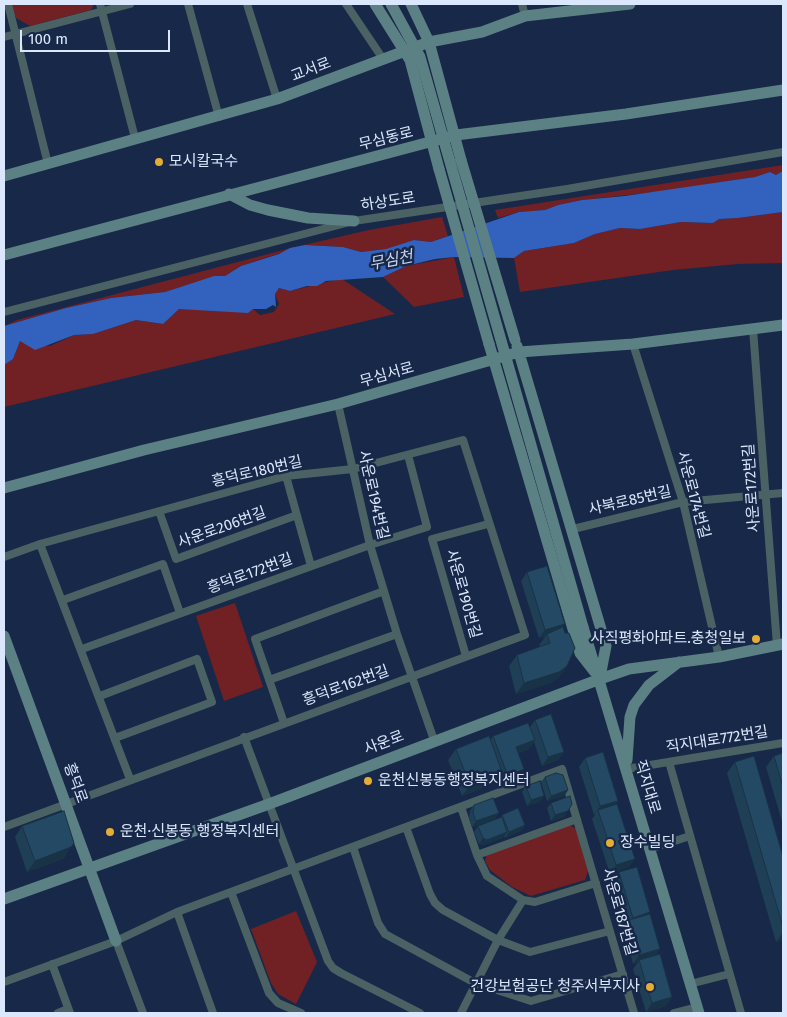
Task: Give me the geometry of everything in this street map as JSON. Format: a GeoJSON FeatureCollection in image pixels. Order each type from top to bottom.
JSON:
{"type":"FeatureCollection","features":[{"type":"Feature","properties":{"kind":"street"},"geometry":{"type":"LineString","coordinates":[[8,4],[48,164]]}},
{"type":"Feature","properties":{"kind":"street"},"geometry":{"type":"LineString","coordinates":[[4,37],[101,7],[130,4]]}},
{"type":"Feature","properties":{"kind":"street"},"geometry":{"type":"LineString","coordinates":[[188,4],[219,117]]}},
{"type":"Feature","properties":{"kind":"street"},"geometry":{"type":"LineString","coordinates":[[247,4],[277,99]]}},
{"type":"Feature","properties":{"kind":"street"},"geometry":{"type":"LineString","coordinates":[[346,4],[383,59]]}},
{"type":"Feature","properties":{"kind":"street"},"geometry":{"type":"LineString","coordinates":[[374,4],[410,60],[431,143],[489,344],[492,361],[580,653],[600,679]]}},
{"type":"Feature","properties":{"kind":"street","name":"직지대로"},"geometry":{"type":"LineString","coordinates":[[392,4],[420,57],[583,626],[698,1010]]}},
{"type":"Feature","properties":{"kind":"street"},"geometry":{"type":"LineString","coordinates":[[412,4],[429,42],[456,135],[461,160],[573,529],[606,646],[600,679]]}},
{"type":"Feature","properties":{"kind":"street"},"geometry":{"type":"LineString","coordinates":[[522,4],[525,16]]}},
{"type":"Feature","properties":{"kind":"street","name":"교서로"},"geometry":{"type":"LineString","coordinates":[[4,176],[135,138],[219,117],[277,99],[429,42],[482,32],[525,16],[630,4]]}},
{"type":"Feature","properties":{"kind":"street"},"geometry":{"type":"LineString","coordinates":[[101,7],[135,138]]}},
{"type":"Feature","properties":{"kind":"street","name":"무심동로"},"geometry":{"type":"LineString","coordinates":[[4,255],[456,135],[626,114],[783,90]]}},
{"type":"Feature","properties":{"kind":"street","name":"하상도로"},"geometry":{"type":"LineString","coordinates":[[4,312],[354,222],[567,190],[783,152]]}},
{"type":"Feature","properties":{"kind":"street"},"geometry":{"type":"LineString","coordinates":[[229,194],[250,205],[268,210],[308,218],[354,222]]}},
{"type":"Feature","properties":{"kind":"street","name":"무심서로"},"geometry":{"type":"LineString","coordinates":[[4,488],[144,450],[338,404],[519,352],[633,344],[783,325]]}},
{"type":"Feature","properties":{"kind":"street","name":"사운로172번길"},"geometry":{"type":"LineString","coordinates":[[753,329],[780,645]]}},
{"type":"Feature","properties":{"kind":"street","name":"사운로174번길"},"geometry":{"type":"LineString","coordinates":[[633,344],[683,502],[719,657]]}},
{"type":"Feature","properties":{"kind":"street","name":"사운로194번길"},"geometry":{"type":"LineString","coordinates":[[338,404],[370,545],[397,634],[434,740]]}},
{"type":"Feature","properties":{"kind":"street","name":"흥덕로180번길"},"geometry":{"type":"LineString","coordinates":[[4,557],[40,544],[286,476],[352,469],[463,440],[488,524]]}},
{"type":"Feature","properties":{"kind":"street","name":"흥덕로172번길"},"geometry":{"type":"LineString","coordinates":[[82,649],[370,545],[428,527],[408,455]]}},
{"type":"Feature","properties":{"kind":"street"},"geometry":{"type":"LineString","coordinates":[[286,476],[312,566]]}},
{"type":"Feature","properties":{"kind":"street","name":"사북로85번길"},"geometry":{"type":"LineString","coordinates":[[573,529],[683,502],[783,493]]}},
{"type":"Feature","properties":{"kind":"street","name":"사운로206번길"},"geometry":{"type":"LineString","coordinates":[[159,511],[176,559],[297,515]]}},
{"type":"Feature","properties":{"kind":"street","name":"사운로190번길"},"geometry":{"type":"LineString","coordinates":[[466,656],[432,539],[488,524]]}},
{"type":"Feature","properties":{"kind":"street","name":"흥덕로162번길"},"geometry":{"type":"LineString","coordinates":[[4,827],[525,634],[488,524]]}},
{"type":"Feature","properties":{"kind":"street"},"geometry":{"type":"LineString","coordinates":[[40,544],[82,649],[130,779]]}},
{"type":"Feature","properties":{"kind":"street","name":"사운로206번길"},"geometry":{"type":"LineString","coordinates":[[63,600],[163,564],[180,613]]}},
{"type":"Feature","properties":{"kind":"street"},"geometry":{"type":"LineString","coordinates":[[284,723],[255,639],[384,591]]}},
{"type":"Feature","properties":{"kind":"street"},"geometry":{"type":"LineString","coordinates":[[269,680],[397,634]]}},
{"type":"Feature","properties":{"kind":"street","name":"흥덕로"},"geometry":{"type":"LineString","coordinates":[[4,636],[142,1013]]}},
{"type":"Feature","properties":{"kind":"street","name":"사운로"},"geometry":{"type":"LineString","coordinates":[[4,899],[268,804],[600,679],[629,670],[680,661],[719,657],[780,645]]}},
{"type":"Feature","properties":{"kind":"street"},"geometry":{"type":"LineString","coordinates":[[100,696],[197,659],[212,702],[115,738]]}},
{"type":"Feature","properties":{"kind":"street"},"geometry":{"type":"LineString","coordinates":[[626,769],[630,717],[634,705],[649,685],[680,661]]}},
{"type":"Feature","properties":{"kind":"street"},"geometry":{"type":"LineString","coordinates":[[244,737],[320,945],[333,968],[420,1013]]}},
{"type":"Feature","properties":{"kind":"street","name":"직지대로772번길"},"geometry":{"type":"LineString","coordinates":[[626,769],[783,743]]}},
{"type":"Feature","properties":{"kind":"street"},"geometry":{"type":"LineString","coordinates":[[669,762],[741,1013]]}},
{"type":"Feature","properties":{"kind":"street","name":"사운로187번길"},"geometry":{"type":"LineString","coordinates":[[460,807],[562,769],[634,1013]]}},
{"type":"Feature","properties":{"kind":"street"},"geometry":{"type":"LineString","coordinates":[[4,982],[116,941],[177,912],[460,807],[477,855],[487,876],[523,900],[535,902],[596,883]]}},
{"type":"Feature","properties":{"kind":"street"},"geometry":{"type":"LineString","coordinates":[[477,855],[577,819]]}},
{"type":"Feature","properties":{"kind":"street"},"geometry":{"type":"LineString","coordinates":[[406,827],[435,903],[443,910],[498,940],[530,952],[610,931]]}},
{"type":"Feature","properties":{"kind":"street"},"geometry":{"type":"LineString","coordinates":[[650,849],[690,836]]}},
{"type":"Feature","properties":{"kind":"street"},"geometry":{"type":"LineString","coordinates":[[353,847],[378,923],[384,934],[476,983],[531,1001],[623,974]]}},
{"type":"Feature","properties":{"kind":"street"},"geometry":{"type":"LineString","coordinates":[[232,892],[269,993],[278,1003],[298,1013]]}},
{"type":"Feature","properties":{"kind":"street"},"geometry":{"type":"LineString","coordinates":[[462,1013],[498,940],[523,900]]}},
{"type":"Feature","properties":{"kind":"street"},"geometry":{"type":"LineString","coordinates":[[177,912],[213,1013]]}},
{"type":"Feature","properties":{"kind":"street"},"geometry":{"type":"LineString","coordinates":[[52,964],[69,1011],[58,1013]]}},
{"type":"Feature","properties":{"kind":"street"},"geometry":{"type":"LineString","coordinates":[[690,984],[730,974]]}},
{"type":"Feature","properties":{"kind":"street"},"geometry":{"type":"LineString","coordinates":[[674,1013],[698,1010]]}},
{"type":"Feature","properties":{"kind":"shaded area"},"geometry":{"type":"Polygon","coordinates":[[[11,4],[94,4],[91,10],[30,26],[16,18],[11,4]]]}},
{"type":"Feature","properties":{"kind":"shaded area"},"geometry":{"type":"Polygon","coordinates":[[[783,165],[783,171],[776,175],[770,172],[755,177],[665,191],[582,200],[545,210],[519,212],[498,218],[495,210],[783,165]]]}},
{"type":"Feature","properties":{"kind":"shaded area"},"geometry":{"type":"Polygon","coordinates":[[[783,212],[783,263],[738,264],[673,270],[520,292],[514,258],[524,251],[574,243],[595,234],[620,228],[640,229],[681,222],[713,223],[719,219],[783,212]]]}},
{"type":"Feature","properties":{"kind":"shaded area"},"geometry":{"type":"Polygon","coordinates":[[[442,217],[448,236],[431,242],[414,240],[387,249],[361,252],[343,247],[305,245],[241,266],[225,276],[214,276],[165,292],[111,298],[66,308],[4,326],[17,320],[291,248],[369,230],[442,217]]]}},
{"type":"Feature","properties":{"kind":"shaded area"},"geometry":{"type":"Polygon","coordinates":[[[454,257],[464,297],[414,307],[383,277],[406,266],[454,257]]]}},
{"type":"Feature","properties":{"kind":"shaded area"},"geometry":{"type":"Polygon","coordinates":[[[342,279],[395,314],[4,407],[4,365],[13,359],[20,341],[50,346],[74,335],[93,334],[136,320],[162,324],[179,309],[253,309],[260,315],[274,312],[279,304],[275,294],[279,288],[290,291],[342,279]]]}},
{"type":"Feature","properties":{"kind":"shaded area"},"geometry":{"type":"Polygon","coordinates":[[[235,603],[263,687],[224,701],[196,616],[235,603]]]}},
{"type":"Feature","properties":{"kind":"shaded area"},"geometry":{"type":"Polygon","coordinates":[[[568,824],[576,829],[588,871],[585,880],[531,896],[512,887],[490,870],[485,861],[487,853],[568,824]]]}},
{"type":"Feature","properties":{"kind":"shaded area"},"geometry":{"type":"Polygon","coordinates":[[[296,911],[317,962],[296,1004],[278,994],[271,983],[251,929],[296,911]]]}},
{"type":"Feature","properties":{"kind":"water","name":"무심천"},"geometry":{"type":"Polygon","coordinates":[[[783,171],[783,212],[719,219],[713,223],[681,222],[640,229],[620,228],[595,234],[574,243],[524,251],[514,258],[454,257],[435,259],[406,266],[383,277],[326,281],[317,286],[307,286],[290,291],[279,288],[275,294],[276,307],[273,305],[266,309],[253,309],[248,313],[179,309],[163,324],[136,320],[93,334],[74,335],[35,350],[20,341],[13,359],[4,365],[4,326],[66,308],[111,298],[165,292],[214,276],[225,276],[241,266],[279,254],[290,248],[305,245],[343,247],[361,252],[386,249],[414,240],[431,242],[519,212],[545,210],[582,200],[625,196],[755,177],[770,172],[776,175],[783,171]]]}},
{"type":"Feature","properties":{"kind":"building"},"geometry":{"type":"Polygon","coordinates":[[[547,566],[565,624],[545,630],[527,572],[547,566]]]}},
{"type":"Feature","properties":{"kind":"building"},"geometry":{"type":"Polygon","coordinates":[[[563,627],[565,633],[569,633],[575,648],[567,666],[559,672],[524,683],[517,655],[550,643],[547,634],[563,627]]]}},
{"type":"Feature","properties":{"kind":"building"},"geometry":{"type":"Polygon","coordinates":[[[551,714],[564,752],[548,757],[535,720],[551,714]]]}},
{"type":"Feature","properties":{"kind":"building"},"geometry":{"type":"Polygon","coordinates":[[[528,723],[535,740],[516,747],[524,769],[508,776],[493,736],[528,723]]]}},
{"type":"Feature","properties":{"kind":"building"},"geometry":{"type":"Polygon","coordinates":[[[489,736],[502,772],[470,785],[456,749],[489,736]]]}},
{"type":"Feature","properties":{"kind":"building"},"geometry":{"type":"Polygon","coordinates":[[[603,752],[618,801],[600,806],[585,758],[603,752]]]}},
{"type":"Feature","properties":{"kind":"building"},"geometry":{"type":"Polygon","coordinates":[[[783,753],[783,787],[774,756],[783,753]]]}},
{"type":"Feature","properties":{"kind":"building"},"geometry":{"type":"Polygon","coordinates":[[[754,756],[783,857],[783,927],[735,762],[754,756]]]}},
{"type":"Feature","properties":{"kind":"building"},"geometry":{"type":"Polygon","coordinates":[[[556,773],[563,775],[568,790],[551,796],[545,777],[556,773]]]}},
{"type":"Feature","properties":{"kind":"building"},"geometry":{"type":"Polygon","coordinates":[[[540,781],[544,796],[531,800],[526,786],[540,781]]]}},
{"type":"Feature","properties":{"kind":"building"},"geometry":{"type":"Polygon","coordinates":[[[570,796],[572,804],[568,811],[555,815],[551,803],[570,796]]]}},
{"type":"Feature","properties":{"kind":"building"},"geometry":{"type":"Polygon","coordinates":[[[493,798],[499,813],[476,821],[473,813],[474,805],[493,798]]]}},
{"type":"Feature","properties":{"kind":"building"},"geometry":{"type":"Polygon","coordinates":[[[617,804],[635,859],[616,865],[598,810],[617,804]]]}},
{"type":"Feature","properties":{"kind":"building"},"geometry":{"type":"Polygon","coordinates":[[[518,808],[525,825],[509,832],[502,815],[518,808]]]}},
{"type":"Feature","properties":{"kind":"building"},"geometry":{"type":"Polygon","coordinates":[[[64,811],[74,843],[71,847],[35,861],[22,826],[64,811]]]}},
{"type":"Feature","properties":{"kind":"building"},"geometry":{"type":"Polygon","coordinates":[[[502,817],[507,832],[487,840],[483,838],[478,826],[502,817]]]}},
{"type":"Feature","properties":{"kind":"building"},"geometry":{"type":"Polygon","coordinates":[[[637,867],[650,912],[633,918],[619,872],[637,867]]]}},
{"type":"Feature","properties":{"kind":"building"},"geometry":{"type":"Polygon","coordinates":[[[650,914],[660,949],[639,955],[629,920],[650,914]]]}},
{"type":"Feature","properties":{"kind":"building"},"geometry":{"type":"Polygon","coordinates":[[[660,954],[672,997],[652,1003],[639,960],[660,954]]]}},
{"type":"Feature","properties":{"kind":"place","name":"모시칼국수"},"geometry":{"type":"Point","coordinates":[159,162]}},
{"type":"Feature","properties":{"kind":"place","name":"사직평화아파트.충청일보"},"geometry":{"type":"Point","coordinates":[756,639]}},
{"type":"Feature","properties":{"kind":"place","name":"운천신봉동행정복지센터"},"geometry":{"type":"Point","coordinates":[368,781]}},
{"type":"Feature","properties":{"kind":"place","name":"운천·신봉동 행정복지센터"},"geometry":{"type":"Point","coordinates":[110,832]}},
{"type":"Feature","properties":{"kind":"place","name":"장수빌딩"},"geometry":{"type":"Point","coordinates":[610,843]}},
{"type":"Feature","properties":{"kind":"place","name":"건강보험공단 청주서부지사"},"geometry":{"type":"Point","coordinates":[650,987]}}]}
